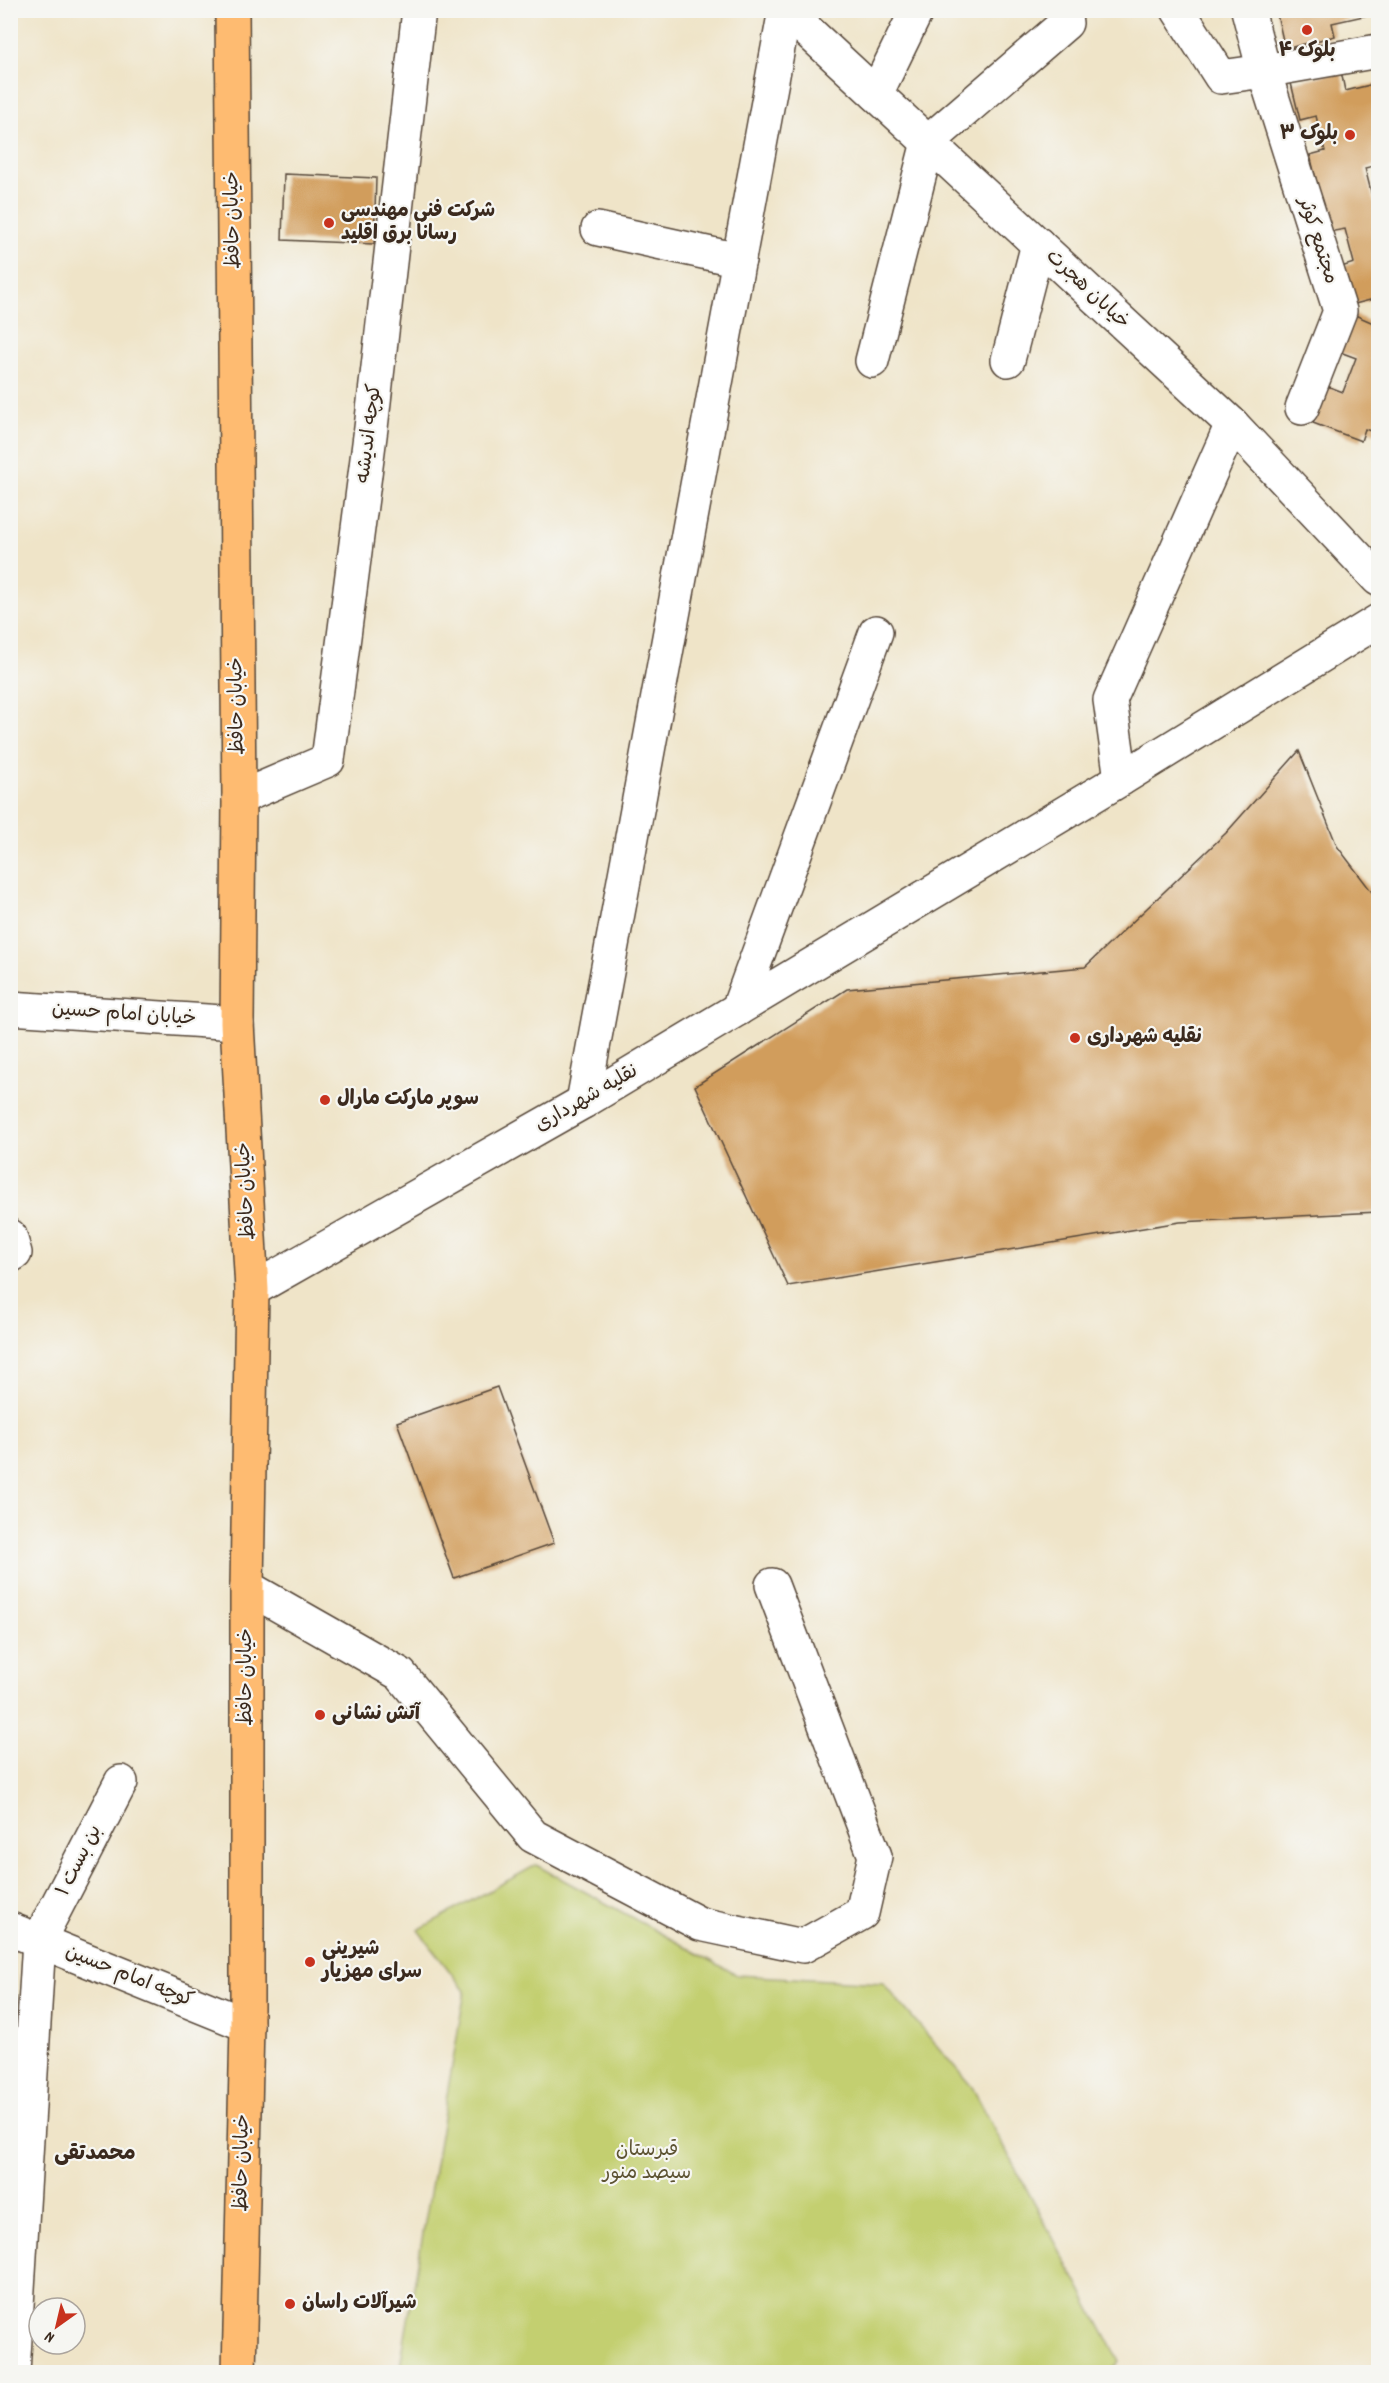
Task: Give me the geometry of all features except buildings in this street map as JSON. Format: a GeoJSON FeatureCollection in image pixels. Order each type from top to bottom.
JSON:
{"type":"FeatureCollection","features":[{"type":"Feature","properties":{"kind":"main road","name":"خیابان حافظ"},"geometry":{"type":"LineString","coordinates":[[232,10],[239,798],[237,1023],[252,1290],[247,1587],[247,2025],[239,2373]]}},
{"type":"Feature","properties":{"kind":"street","name":"کوچه اندیشه"},"geometry":{"type":"LineString","coordinates":[[239,798],[328,760],[371,428],[419,10]]}},
{"type":"Feature","properties":{"kind":"street","name":"خیابان هجرت"},"geometry":{"type":"LineString","coordinates":[[785,10],[1232,424],[1378,579]]}},
{"type":"Feature","properties":{"kind":"street"},"geometry":{"type":"LineString","coordinates":[[583,1102],[785,10]]}},
{"type":"Feature","properties":{"kind":"street"},"geometry":{"type":"LineString","coordinates":[[876,94],[917,10]]}},
{"type":"Feature","properties":{"kind":"street"},"geometry":{"type":"LineString","coordinates":[[1178,10],[1221,77],[1378,51]]}},
{"type":"Feature","properties":{"kind":"street","name":"مجتمع کوثر"},"geometry":{"type":"LineString","coordinates":[[1248,10],[1264,71],[1340,311],[1302,408]]}},
{"type":"Feature","properties":{"kind":"street"},"geometry":{"type":"LineString","coordinates":[[872,362],[928,142],[1066,23]]}},
{"type":"Feature","properties":{"kind":"street"},"geometry":{"type":"LineString","coordinates":[[598,230],[739,260]]}},
{"type":"Feature","properties":{"kind":"street"},"geometry":{"type":"LineString","coordinates":[[1008,360],[1038,244]]}},
{"type":"Feature","properties":{"kind":"street"},"geometry":{"type":"LineString","coordinates":[[1121,779],[1110,700],[1232,424]]}},
{"type":"Feature","properties":{"kind":"street","name":"نقلیه شهرداری"},"geometry":{"type":"LineString","coordinates":[[252,1290],[583,1102],[1121,779],[1378,621]]}},
{"type":"Feature","properties":{"kind":"street"},"geometry":{"type":"LineString","coordinates":[[738,1009],[876,632]]}},
{"type":"Feature","properties":{"kind":"street","name":"خیابان امام حسین"},"geometry":{"type":"LineString","coordinates":[[10,1008],[237,1023]]}},
{"type":"Feature","properties":{"kind":"street"},"geometry":{"type":"LineString","coordinates":[[10,1236],[15,1253],[10,1256]]}},
{"type":"Feature","properties":{"kind":"street"},"geometry":{"type":"LineString","coordinates":[[247,1587],[400,1674],[533,1836],[700,1924],[803,1946],[862,1913],[875,1856],[772,1585]]}},
{"type":"Feature","properties":{"kind":"street","name":"بن بست ۱"},"geometry":{"type":"LineString","coordinates":[[25,1935],[121,1782]]}},
{"type":"Feature","properties":{"kind":"street"},"geometry":{"type":"LineString","coordinates":[[14,2373],[25,1935]]}},
{"type":"Feature","properties":{"kind":"street","name":"کوچه امام حسین"},"geometry":{"type":"LineString","coordinates":[[25,1935],[247,2025]]}},
{"type":"Feature","properties":{"kind":"green space","name":"قبرستان سیصد منور"},"geometry":{"type":"Polygon","coordinates":[[[536,1865],[737,1975],[883,1983],[972,2087],[1119,2361],[1112,2372],[399,2372],[465,1991],[418,1930],[536,1865]]]}},
{"type":"Feature","properties":{"kind":"place","name":"بلوک ۴"},"geometry":{"type":"Point","coordinates":[1307,30]}},
{"type":"Feature","properties":{"kind":"place","name":"بلوک ۳"},"geometry":{"type":"Point","coordinates":[1350,135]}},
{"type":"Feature","properties":{"kind":"place","name":"شرکت فنی مهندسی رسانا برق اقلید"},"geometry":{"type":"Point","coordinates":[329,223]}},
{"type":"Feature","properties":{"kind":"place","name":"نقلیه شهرداری"},"geometry":{"type":"Point","coordinates":[1075,1038]}},
{"type":"Feature","properties":{"kind":"place","name":"سوپر مارکت مارال"},"geometry":{"type":"Point","coordinates":[325,1100]}},
{"type":"Feature","properties":{"kind":"place","name":"آتش نشانی"},"geometry":{"type":"Point","coordinates":[320,1715]}},
{"type":"Feature","properties":{"kind":"place","name":"شیرینی سرای مهزیار"},"geometry":{"type":"Point","coordinates":[310,1962]}},
{"type":"Feature","properties":{"kind":"place","name":"شیرآلات راسان"},"geometry":{"type":"Point","coordinates":[290,2304]}},
{"type":"Feature","properties":{"kind":"district","name":"محمدتقی"},"geometry":{"type":"Point","coordinates":[95,2155]}}]}
